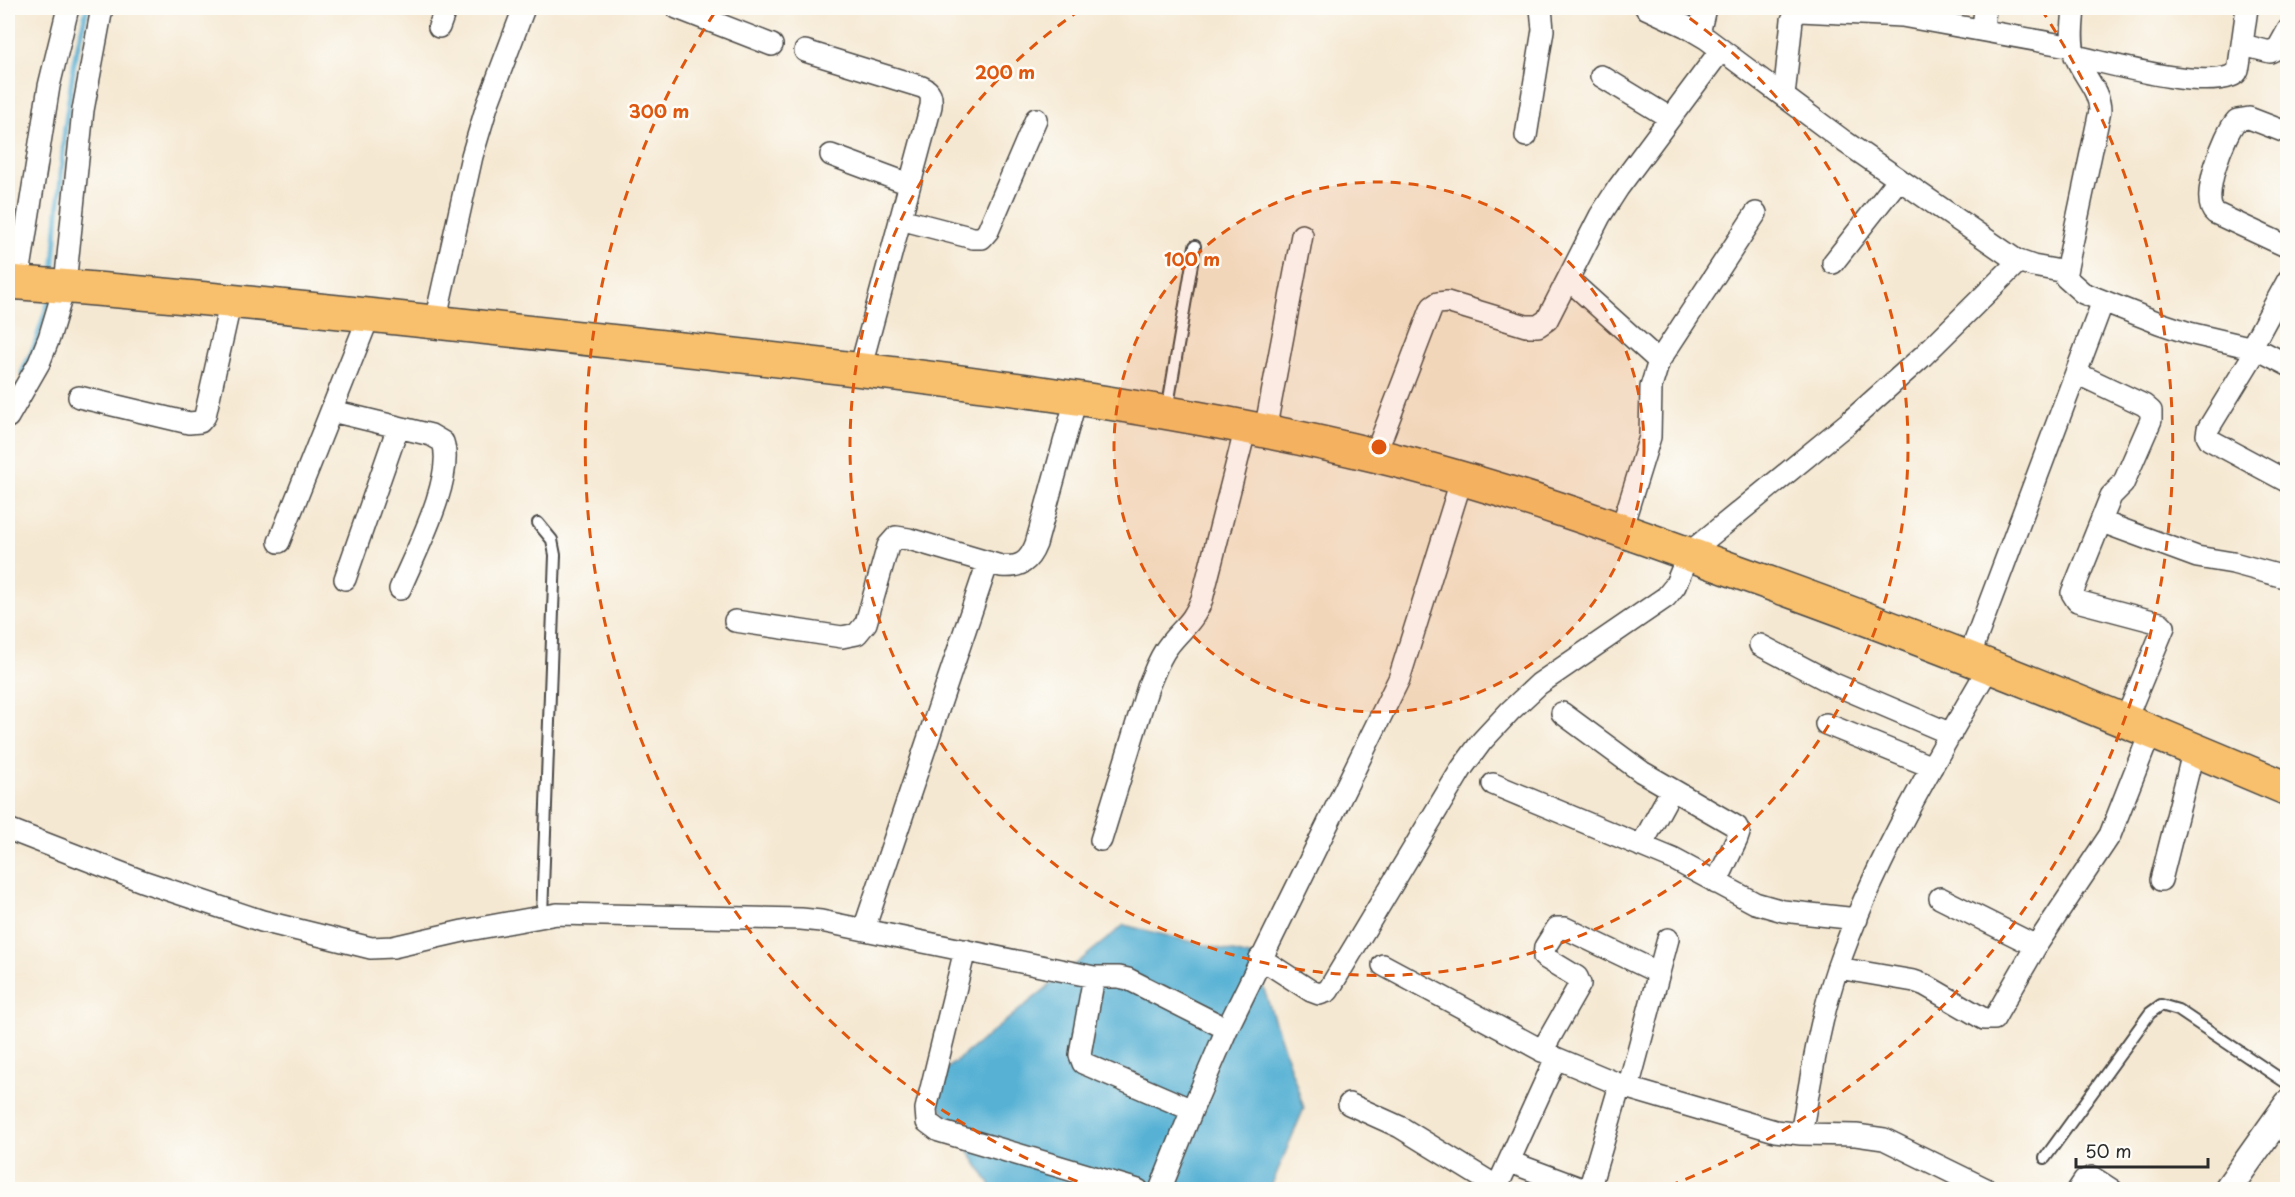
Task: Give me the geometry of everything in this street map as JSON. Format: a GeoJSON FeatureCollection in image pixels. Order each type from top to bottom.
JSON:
{"type":"FeatureCollection","features":[{"type":"Feature","properties":{"kind":"main road"},"geometry":{"type":"LineString","coordinates":[[38,284],[231,300],[948,379],[1255,429],[1375,455],[1462,478],[1702,558],[1852,613],[2138,726],[2288,789]]}},
{"type":"Feature","properties":{"kind":"street"},"geometry":{"type":"LineString","coordinates":[[8,417],[39,363],[49,338],[38,284],[49,86],[68,8]]}},
{"type":"Feature","properties":{"kind":"street"},"geometry":{"type":"LineString","coordinates":[[38,284],[83,110],[102,8]]}},
{"type":"Feature","properties":{"kind":"street"},"geometry":{"type":"LineString","coordinates":[[435,322],[472,156],[487,106],[524,8]]}},
{"type":"Feature","properties":{"kind":"street"},"geometry":{"type":"LineString","coordinates":[[677,8],[772,45]]}},
{"type":"Feature","properties":{"kind":"street"},"geometry":{"type":"LineString","coordinates":[[1526,136],[1543,30],[1541,8]]}},
{"type":"Feature","properties":{"kind":"street"},"geometry":{"type":"LineString","coordinates":[[1646,8],[1699,34],[1899,179],[2019,261],[2189,333],[2254,348],[2288,365]]}},
{"type":"Feature","properties":{"kind":"street"},"geometry":{"type":"LineString","coordinates":[[1699,34],[1705,8]]}},
{"type":"Feature","properties":{"kind":"street"},"geometry":{"type":"LineString","coordinates":[[1983,30],[1985,8]]}},
{"type":"Feature","properties":{"kind":"street"},"geometry":{"type":"LineString","coordinates":[[1801,1134],[1823,1017],[1838,968],[1892,839],[1951,734],[1978,663],[2076,373],[2080,287],[2100,111],[2099,99],[2074,51],[2074,8]]}},
{"type":"Feature","properties":{"kind":"street"},"geometry":{"type":"LineString","coordinates":[[1784,96],[1791,20],[1796,12],[1808,10],[1891,11],[2074,51],[2167,75],[2188,78],[2221,78],[2231,76],[2238,71],[2247,8]]}},
{"type":"Feature","properties":{"kind":"street"},"geometry":{"type":"LineString","coordinates":[[2242,45],[2270,52],[2278,48],[2288,30]]}},
{"type":"Feature","properties":{"kind":"street"},"geometry":{"type":"LineString","coordinates":[[1375,455],[1434,305],[1447,302],[1526,326],[1538,326],[1547,320],[1600,216],[1618,188],[1721,50]]}},
{"type":"Feature","properties":{"kind":"street"},"geometry":{"type":"LineString","coordinates":[[805,51],[922,87],[930,92],[931,106],[860,369]]}},
{"type":"Feature","properties":{"kind":"street"},"geometry":{"type":"LineString","coordinates":[[1601,76],[1670,118]]}},
{"type":"Feature","properties":{"kind":"street"},"geometry":{"type":"LineString","coordinates":[[2288,133],[2249,118],[2237,120],[2227,133],[2209,195],[2210,208],[2215,213],[2288,247]]}},
{"type":"Feature","properties":{"kind":"street"},"geometry":{"type":"LineString","coordinates":[[900,219],[973,238],[982,238],[988,231],[1036,119]]}},
{"type":"Feature","properties":{"kind":"street"},"geometry":{"type":"LineString","coordinates":[[831,154],[909,184]]}},
{"type":"Feature","properties":{"kind":"street"},"geometry":{"type":"LineString","coordinates":[[1833,263],[1899,179]]}},
{"type":"Feature","properties":{"kind":"street"},"geometry":{"type":"LineString","coordinates":[[1621,530],[1650,437],[1651,387],[1659,361],[1756,213]]}},
{"type":"Feature","properties":{"kind":"street"},"geometry":{"type":"LineString","coordinates":[[1101,840],[1151,679],[1164,653],[1189,625],[1202,599],[1255,429],[1302,235]]}},
{"type":"Feature","properties":{"kind":"street"},"geometry":{"type":"LineString","coordinates":[[1260,958],[1311,991],[1319,994],[1328,991],[1462,768],[1482,741],[1510,711],[1539,684],[1666,597],[1702,558],[1923,356],[2019,261]]}},
{"type":"Feature","properties":{"kind":"street"},"geometry":{"type":"LineString","coordinates":[[1568,279],[1659,361]]}},
{"type":"Feature","properties":{"kind":"street"},"geometry":{"type":"LineString","coordinates":[[2288,280],[2254,348],[2208,429],[2207,435],[2210,440],[2288,482]]}},
{"type":"Feature","properties":{"kind":"street"},"geometry":{"type":"LineString","coordinates":[[79,397],[189,423],[200,422],[205,416],[231,300]]}},
{"type":"Feature","properties":{"kind":"street"},"geometry":{"type":"LineString","coordinates":[[279,542],[369,316]]}},
{"type":"Feature","properties":{"kind":"street"},"geometry":{"type":"LineString","coordinates":[[1838,968],[1914,981],[1984,1019],[1991,1020],[1997,1016],[2036,946],[2110,835],[2164,627],[2160,623],[2077,602],[2072,596],[2103,522],[2111,496],[2123,484],[2151,420],[2151,411],[2144,405],[2076,373]]}},
{"type":"Feature","properties":{"kind":"street"},"geometry":{"type":"LineString","coordinates":[[735,621],[842,637],[857,634],[866,623],[888,546],[896,537],[1012,567],[1027,561],[1032,555],[1076,399]]}},
{"type":"Feature","properties":{"kind":"street"},"geometry":{"type":"LineString","coordinates":[[332,411],[437,436],[443,442],[446,455],[441,486],[400,589]]}},
{"type":"Feature","properties":{"kind":"street"},"geometry":{"type":"LineString","coordinates":[[345,579],[398,427]]}},
{"type":"Feature","properties":{"kind":"street"},"geometry":{"type":"LineString","coordinates":[[1160,1190],[1191,1110],[1260,958],[1399,679],[1462,478]]}},
{"type":"Feature","properties":{"kind":"street"},"geometry":{"type":"LineString","coordinates":[[2103,522],[2197,558],[2246,566],[2288,578]]}},
{"type":"Feature","properties":{"kind":"street"},"geometry":{"type":"LineString","coordinates":[[864,929],[988,562]]}},
{"type":"Feature","properties":{"kind":"street"},"geometry":{"type":"LineString","coordinates":[[1760,645],[1834,684],[1951,734]]}},
{"type":"Feature","properties":{"kind":"street"},"geometry":{"type":"LineString","coordinates":[[1562,713],[1641,772],[1734,825],[1738,830],[1737,839],[1716,883]]}},
{"type":"Feature","properties":{"kind":"street"},"geometry":{"type":"LineString","coordinates":[[1826,724],[1932,767]]}},
{"type":"Feature","properties":{"kind":"street"},"geometry":{"type":"LineString","coordinates":[[2161,879],[2194,749]]}},
{"type":"Feature","properties":{"kind":"street"},"geometry":{"type":"LineString","coordinates":[[1492,784],[1673,859],[1755,903],[1783,912],[1857,919]]}},
{"type":"Feature","properties":{"kind":"street"},"geometry":{"type":"LineString","coordinates":[[1641,846],[1671,791]]}},
{"type":"Feature","properties":{"kind":"street"},"geometry":{"type":"LineString","coordinates":[[8,829],[142,881],[262,921],[371,948],[393,947],[454,932],[542,916],[569,914],[771,917],[821,921],[1094,977],[1128,979],[1227,1029]]}},
{"type":"Feature","properties":{"kind":"street"},"geometry":{"type":"LineString","coordinates":[[1940,898],[2036,946]]}},
{"type":"Feature","properties":{"kind":"street"},"geometry":{"type":"LineString","coordinates":[[1348,1104],[1400,1127],[1491,1183],[1498,1183],[1502,1180],[1510,1162],[1549,1054],[1580,984],[1577,977],[1544,957],[1544,951],[1557,928],[1565,928],[1659,973]]}},
{"type":"Feature","properties":{"kind":"street"},"geometry":{"type":"LineString","coordinates":[[1510,1162],[1587,1190],[1624,1086],[1668,939]]}},
{"type":"Feature","properties":{"kind":"street"},"geometry":{"type":"LineString","coordinates":[[965,951],[926,1109],[927,1122],[939,1131],[1138,1190]]}},
{"type":"Feature","properties":{"kind":"street"},"geometry":{"type":"LineString","coordinates":[[1383,964],[1549,1054],[1624,1086],[1767,1129],[1801,1134],[1856,1135],[1884,1139],[1988,1190]]}},
{"type":"Feature","properties":{"kind":"street"},"geometry":{"type":"LineString","coordinates":[[1094,977],[1080,1048],[1081,1060],[1088,1066],[1191,1110]]}},
{"type":"Feature","properties":{"kind":"street"},"geometry":{"type":"LineString","coordinates":[[2227,1190],[2288,1104]]}},
{"type":"Feature","properties":{"kind":"street"},"geometry":{"type":"LineString","coordinates":[[2079,1190],[2084,1181],[2092,1178],[2112,1190]]}},
{"type":"Feature","properties":{"kind":"lane"},"geometry":{"type":"LineString","coordinates":[[1167,414],[1195,246]]}},
{"type":"Feature","properties":{"kind":"lane"},"geometry":{"type":"LineString","coordinates":[[538,523],[552,540],[555,555],[542,916]]}},
{"type":"Feature","properties":{"kind":"lane"},"geometry":{"type":"LineString","coordinates":[[2045,1158],[2150,1013],[2161,1005],[2178,1010],[2288,1084]]}},
{"type":"Feature","properties":{"kind":"water"},"geometry":{"type":"Polygon","coordinates":[[[1124,925],[1253,957],[1304,1108],[1270,1189],[993,1189],[927,1085],[1124,925]]]}},
{"type":"Feature","properties":{"kind":"waterway"},"geometry":{"type":"LineString","coordinates":[[53,276],[65,127],[75,57],[87,8]]}},
{"type":"Feature","properties":{"kind":"waterway"},"geometry":{"type":"LineString","coordinates":[[22,373],[35,345],[50,297]]}},
{"type":"Feature","properties":{"kind":"waterway"},"geometry":{"type":"LineString","coordinates":[[8,395],[15,386]]}}]}
